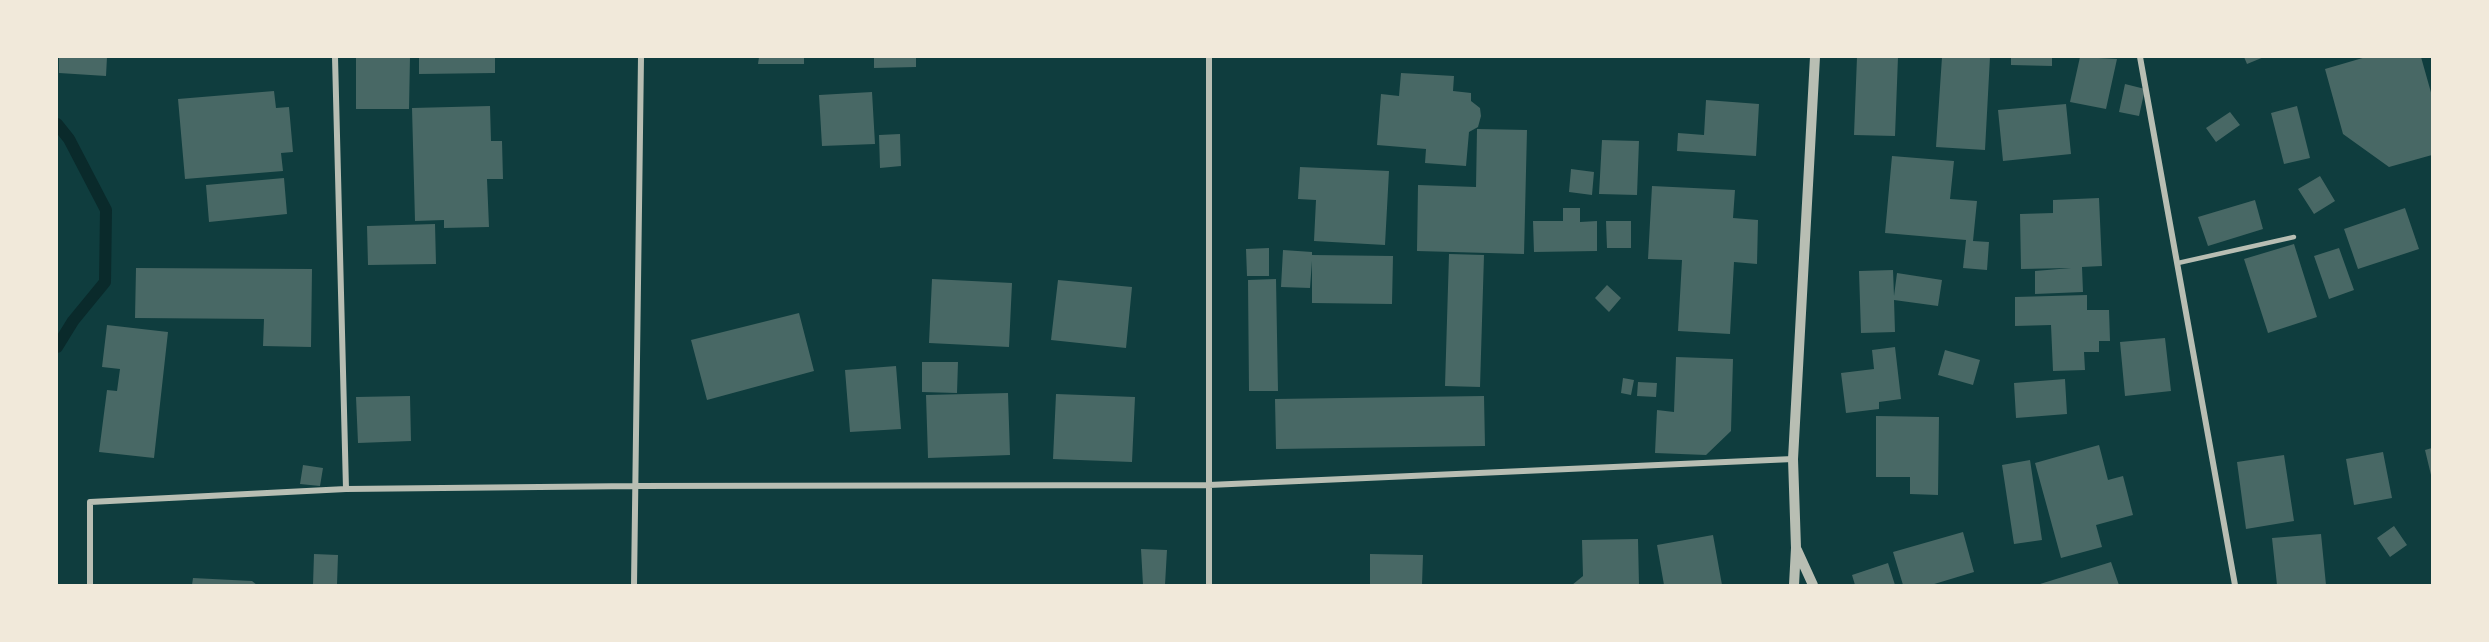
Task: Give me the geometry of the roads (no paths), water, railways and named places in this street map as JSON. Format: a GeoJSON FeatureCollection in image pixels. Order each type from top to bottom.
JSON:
{"type":"FeatureCollection","features":[{"type":"Feature","properties":{"kind":"street"},"geometry":{"type":"LineString","coordinates":[[334,57],[346,489]]}},
{"type":"Feature","properties":{"kind":"street"},"geometry":{"type":"LineString","coordinates":[[634,585],[641,57]]}},
{"type":"Feature","properties":{"kind":"street"},"geometry":{"type":"LineString","coordinates":[[1209,57],[1209,585]]}},
{"type":"Feature","properties":{"kind":"street"},"geometry":{"type":"LineString","coordinates":[[1794,585],[1796,548],[1792,459],[1815,57]]}},
{"type":"Feature","properties":{"kind":"street"},"geometry":{"type":"LineString","coordinates":[[2140,57],[2235,585]]}},
{"type":"Feature","properties":{"kind":"street"},"geometry":{"type":"LineString","coordinates":[[90,585],[90,502],[346,489],[1209,485],[1792,459]]}},
{"type":"Feature","properties":{"kind":"street"},"geometry":{"type":"LineString","coordinates":[[1796,548],[1813,585]]}},
{"type":"Feature","properties":{"kind":"lane"},"geometry":{"type":"LineString","coordinates":[[2178,263],[2294,237]]}},
{"type":"Feature","properties":{"kind":"waterway"},"geometry":{"type":"LineString","coordinates":[[57,124],[69,139],[106,210],[105,282],[73,321],[57,347]]}}]}
